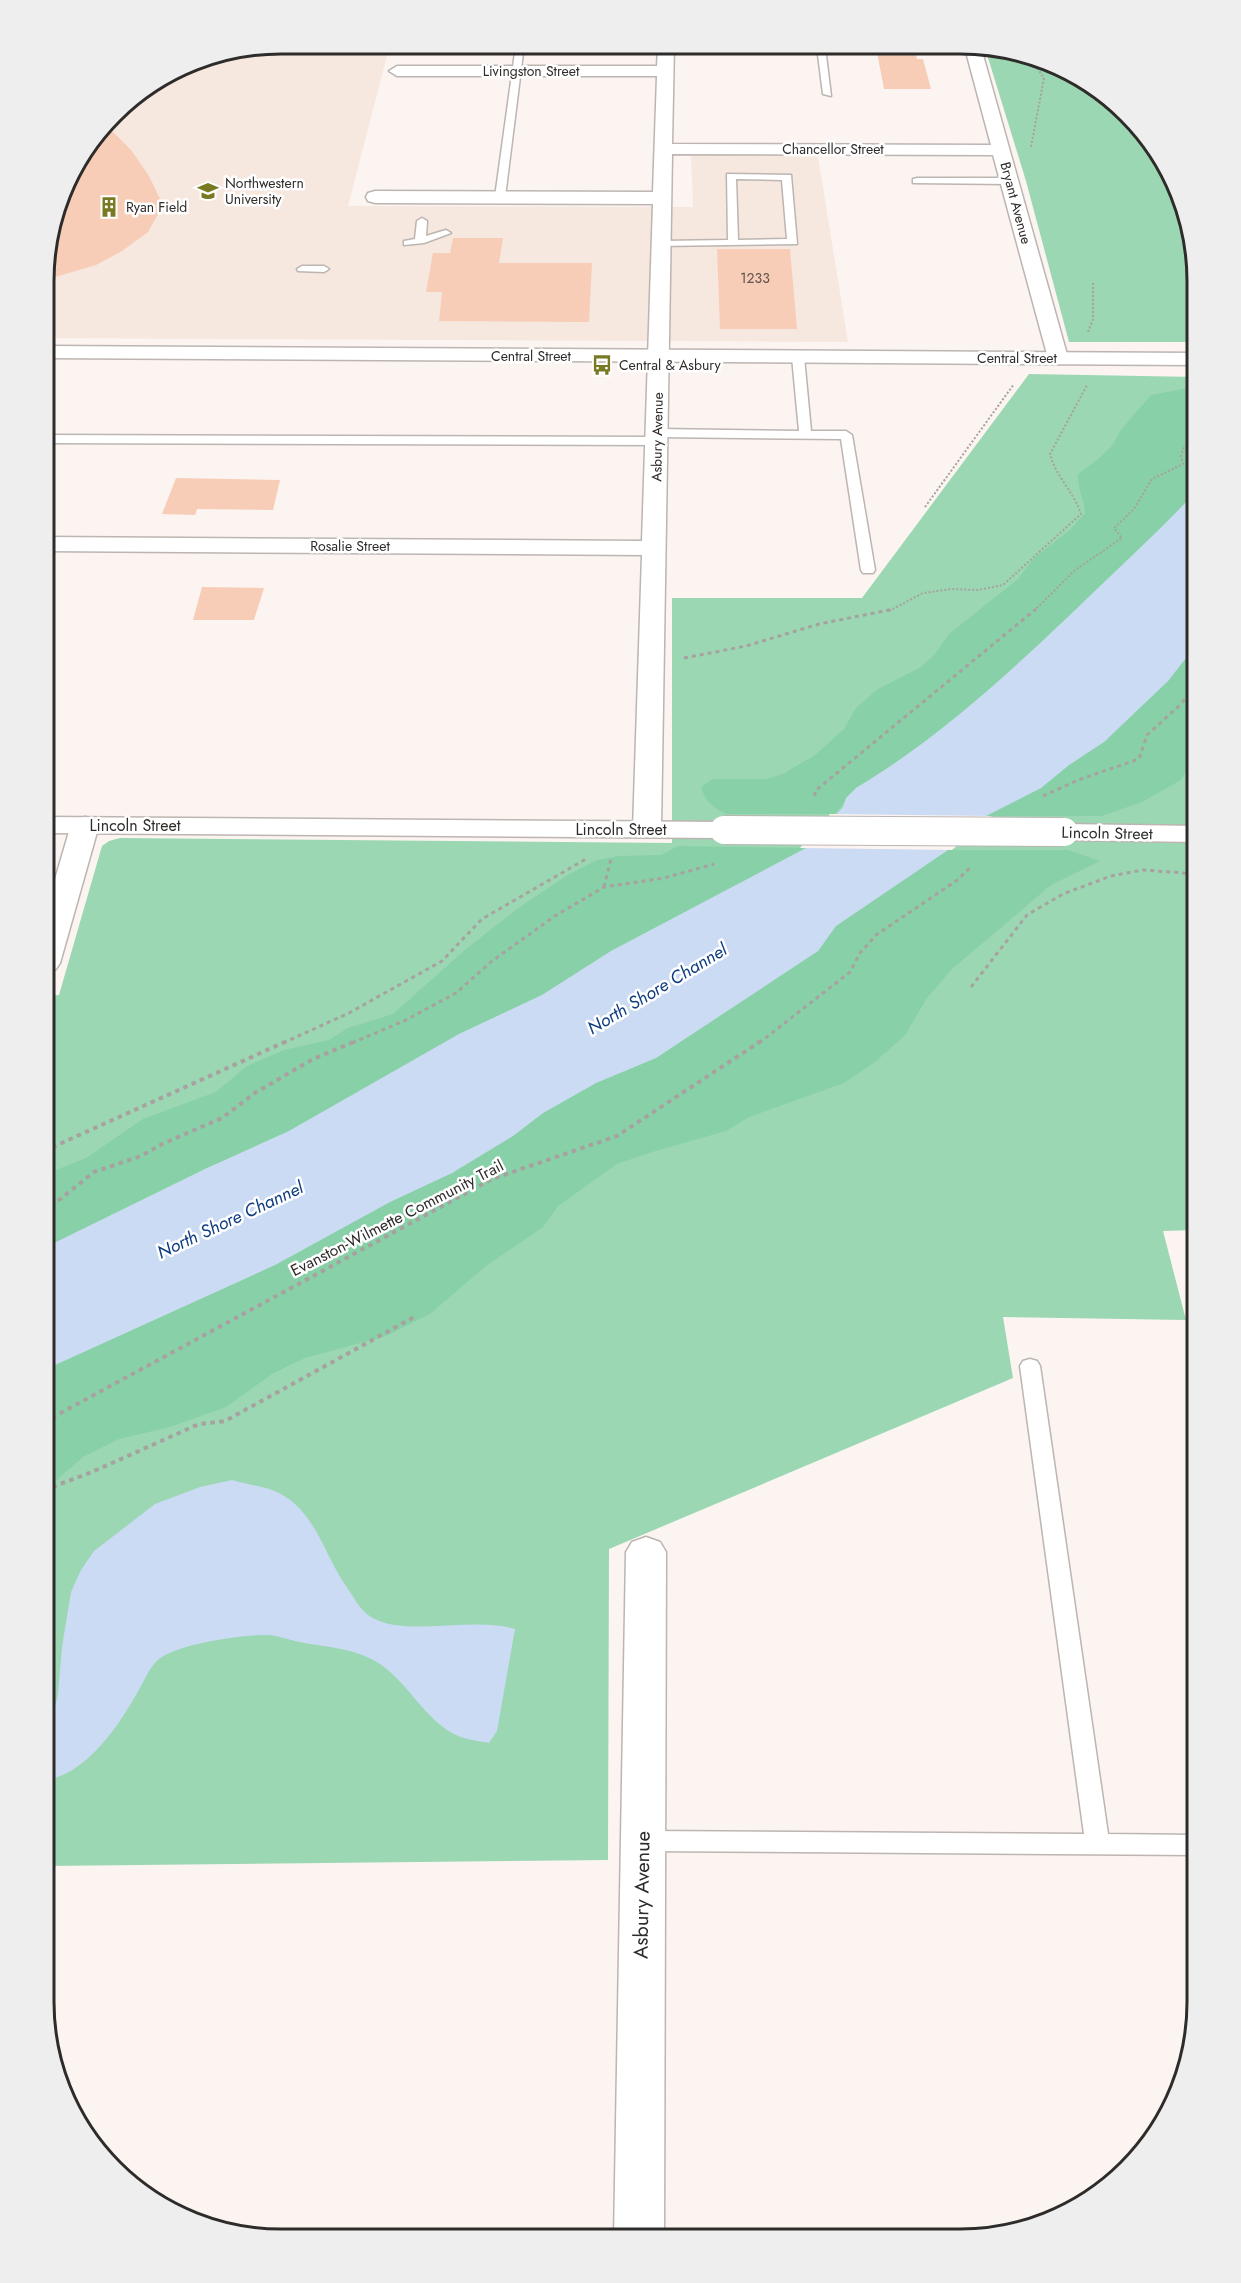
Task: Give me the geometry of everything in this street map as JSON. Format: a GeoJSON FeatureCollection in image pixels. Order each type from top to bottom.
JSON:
{"type":"FeatureCollection","features":[{"type":"Feature","properties":{"kind":"street","name":"Asbury Avenue"},"geometry":{"type":"LineString","coordinates":[[647,829],[666,54]]}},
{"type":"Feature","properties":{"kind":"street","name":"Bryant Avenue"},"geometry":{"type":"LineString","coordinates":[[975,54],[1058,358]]}},
{"type":"Feature","properties":{"kind":"street","name":"Livingston Street"},"geometry":{"type":"LineString","coordinates":[[397,71],[665,71]]}},
{"type":"Feature","properties":{"kind":"street","name":"Chancellor Street"},"geometry":{"type":"LineString","coordinates":[[664,149],[1002,150]]}},
{"type":"Feature","properties":{"kind":"street"},"geometry":{"type":"LineString","coordinates":[[375,197],[663,198]]}},
{"type":"Feature","properties":{"kind":"street","name":"Central Street"},"geometry":{"type":"LineString","coordinates":[[54,352],[1187,358]]}},
{"type":"Feature","properties":{"kind":"street","name":"Rosalie Street"},"geometry":{"type":"LineString","coordinates":[[54,544],[654,548]]}},
{"type":"Feature","properties":{"kind":"street","name":"Lincoln Street"},"geometry":{"type":"LineString","coordinates":[[54,825],[1187,834]]}},
{"type":"Feature","properties":{"kind":"street"},"geometry":{"type":"LineString","coordinates":[[54,932],[85,825]]}},
{"type":"Feature","properties":{"kind":"street","name":"Asbury Avenue"},"geometry":{"type":"LineString","coordinates":[[639,2229],[645,1552]]}},
{"type":"Feature","properties":{"kind":"lane"},"geometry":{"type":"LineString","coordinates":[[500,197],[519,54]]}},
{"type":"Feature","properties":{"kind":"lane"},"geometry":{"type":"LineString","coordinates":[[822,54],[828,93]]}},
{"type":"Feature","properties":{"kind":"lane"},"geometry":{"type":"LineString","coordinates":[[662,244],[793,242],[787,177],[731,176],[733,242]]}},
{"type":"Feature","properties":{"kind":"lane"},"geometry":{"type":"LineString","coordinates":[[917,182],[1010,182]]}},
{"type":"Feature","properties":{"kind":"lane"},"geometry":{"type":"LineString","coordinates":[[420,241],[422,221]]}},
{"type":"Feature","properties":{"kind":"lane"},"geometry":{"type":"LineString","coordinates":[[408,243],[446,233]]}},
{"type":"Feature","properties":{"kind":"lane"},"geometry":{"type":"LineString","coordinates":[[302,269],[324,269]]}},
{"type":"Feature","properties":{"kind":"lane"},"geometry":{"type":"LineString","coordinates":[[798,357],[805,434]]}},
{"type":"Feature","properties":{"kind":"lane"},"geometry":{"type":"LineString","coordinates":[[54,439],[846,435],[868,570]]}},
{"type":"Feature","properties":{"kind":"lane"},"geometry":{"type":"LineString","coordinates":[[1030,1366],[1097,1844]]}},
{"type":"Feature","properties":{"kind":"lane"},"geometry":{"type":"LineString","coordinates":[[643,1841],[1187,1845]]}},
{"type":"Feature","properties":{"kind":"path"},"geometry":{"type":"LineString","coordinates":[[1002,150],[1031,147],[1044,86],[1039,68]]}},
{"type":"Feature","properties":{"kind":"path"},"geometry":{"type":"LineString","coordinates":[[1087,340],[1093,319],[1093,282]]}},
{"type":"Feature","properties":{"kind":"path"},"geometry":{"type":"LineString","coordinates":[[925,507],[1016,381]]}},
{"type":"Feature","properties":{"kind":"path"},"geometry":{"type":"LineString","coordinates":[[683,658],[746,646],[819,624],[892,610],[923,593],[951,589],[978,590],[1003,585],[1081,514],[1074,494],[1056,473],[1050,454],[1089,381]]}},
{"type":"Feature","properties":{"kind":"path"},"geometry":{"type":"LineString","coordinates":[[1039,798],[1081,779],[1113,770],[1138,759],[1147,735],[1187,697]]}},
{"type":"Feature","properties":{"kind":"path"},"geometry":{"type":"LineString","coordinates":[[604,887],[613,852]]}},
{"type":"Feature","properties":{"kind":"path"},"geometry":{"type":"LineString","coordinates":[[54,1146],[349,1013],[442,961],[482,919],[589,857]]}},
{"type":"Feature","properties":{"kind":"path","name":"Evanston-Wilmette Community Trail"},"geometry":{"type":"LineString","coordinates":[[54,1417],[492,1179],[618,1136],[775,1032],[850,972],[860,953],[876,935],[897,918],[956,881],[977,860]]}},
{"type":"Feature","properties":{"kind":"path"},"geometry":{"type":"LineString","coordinates":[[971,987],[1027,915],[1063,894],[1111,876],[1143,870],[1187,873]]}},
{"type":"Feature","properties":{"kind":"path"},"geometry":{"type":"LineString","coordinates":[[54,1486],[92,1472],[199,1424],[225,1421],[416,1316]]}},
{"type":"Feature","properties":{"kind":"shaded area"},"geometry":{"type":"Polygon","coordinates":[[[266,54],[387,54],[348,206],[693,207],[691,151],[817,151],[848,342],[54,338],[54,266],[58,236],[66,208],[84,167],[120,120],[167,84],[194,71],[236,58],[266,54]]]}},
{"type":"Feature","properties":{"kind":"green space"},"geometry":{"type":"Polygon","coordinates":[[[987,56],[1033,66],[1074,84],[1121,120],[1149,155],[1170,194],[1183,236],[1187,266],[1187,342],[1069,342],[1026,181],[987,56]]]}},
{"type":"Feature","properties":{"kind":"green space"},"geometry":{"type":"Polygon","coordinates":[[[1029,374],[1187,377],[1187,1230],[1163,1231],[1186,1320],[1003,1317],[1013,1378],[609,1549],[608,1860],[54,1866],[54,995],[59,995],[102,846],[120,838],[672,843],[672,598],[862,598],[1029,374]]]}},
{"type":"Feature","properties":{"kind":"green space"},"geometry":{"type":"Polygon","coordinates":[[[1187,388],[1187,501],[1040,643],[952,721],[921,745],[856,788],[834,814],[726,814],[710,804],[701,787],[713,779],[766,779],[783,774],[815,755],[844,729],[856,708],[878,689],[921,667],[935,654],[949,634],[1018,579],[1033,559],[1071,529],[1085,513],[1078,474],[1112,446],[1121,430],[1151,395],[1187,388]]]}},
{"type":"Feature","properties":{"kind":"green space"},"geometry":{"type":"Polygon","coordinates":[[[1187,657],[1187,770],[1181,780],[1142,802],[1102,816],[986,816],[1041,788],[1069,765],[1104,742],[1168,681],[1187,657]]]}},
{"type":"Feature","properties":{"kind":"green space"},"geometry":{"type":"Polygon","coordinates":[[[678,846],[806,848],[611,951],[542,995],[459,1034],[289,1131],[205,1169],[54,1243],[54,1171],[86,1158],[143,1119],[216,1092],[247,1066],[284,1050],[329,1040],[348,1028],[393,1014],[466,949],[517,909],[566,876],[597,860],[619,856],[661,855],[678,846]]]}},
{"type":"Feature","properties":{"kind":"green space"},"geometry":{"type":"Polygon","coordinates":[[[948,850],[1068,850],[1100,861],[1051,885],[951,970],[927,998],[905,1035],[875,1062],[844,1083],[749,1117],[726,1131],[617,1164],[558,1206],[543,1227],[486,1266],[430,1314],[386,1336],[305,1358],[272,1374],[226,1407],[170,1427],[119,1439],[83,1457],[54,1482],[54,1365],[275,1265],[390,1202],[452,1173],[513,1136],[543,1113],[596,1083],[656,1058],[818,951],[836,926],[948,850]]]}},
{"type":"Feature","properties":{"kind":"water","name":"North Shore Channel"},"geometry":{"type":"Polygon","coordinates":[[[1187,501],[1187,657],[1168,681],[1104,742],[1069,765],[1041,788],[986,816],[948,850],[836,926],[818,951],[656,1058],[596,1083],[543,1113],[513,1136],[452,1173],[390,1202],[275,1265],[54,1365],[54,1243],[205,1169],[289,1131],[459,1034],[542,995],[611,951],[806,848],[843,807],[846,798],[856,788],[921,745],[982,696],[1187,501]]]}},
{"type":"Feature","properties":{"kind":"water"},"geometry":{"type":"Polygon","coordinates":[[[232,1480],[272,1490],[287,1498],[309,1520],[339,1576],[355,1600],[371,1617],[385,1623],[402,1626],[479,1625],[515,1629],[497,1731],[489,1743],[458,1736],[446,1729],[387,1669],[366,1657],[348,1651],[273,1636],[245,1636],[181,1649],[159,1659],[149,1670],[122,1718],[102,1744],[79,1765],[54,1778],[54,1712],[62,1647],[71,1592],[81,1570],[94,1551],[155,1504],[200,1487],[232,1480]]]}},
{"type":"Feature","properties":{"kind":"pier"},"geometry":{"type":"Polygon","coordinates":[[[830,814],[992,816],[952,850],[800,848],[830,814]]]}},
{"type":"Feature","properties":{"kind":"building"},"geometry":{"type":"Polygon","coordinates":[[[877,54],[916,54],[917,59],[923,59],[931,89],[884,89],[877,54]]]}},
{"type":"Feature","properties":{"kind":"building","name":"Ryan Field"},"geometry":{"type":"Polygon","coordinates":[[[111,130],[131,150],[149,176],[160,199],[158,214],[148,232],[122,251],[96,265],[54,277],[58,236],[71,194],[84,167],[111,130]]]}},
{"type":"Feature","properties":{"kind":"building"},"geometry":{"type":"Polygon","coordinates":[[[453,238],[503,238],[499,263],[592,263],[589,322],[439,321],[442,292],[426,292],[433,253],[450,253],[453,238]]]}},
{"type":"Feature","properties":{"kind":"building"},"geometry":{"type":"Polygon","coordinates":[[[717,249],[790,249],[797,329],[720,329],[717,249]]]}},
{"type":"Feature","properties":{"kind":"building"},"geometry":{"type":"Polygon","coordinates":[[[176,478],[280,480],[273,510],[197,509],[195,515],[162,514],[176,478]]]}},
{"type":"Feature","properties":{"kind":"building"},"geometry":{"type":"Polygon","coordinates":[[[202,587],[264,588],[254,620],[193,620],[202,587]]]}},
{"type":"Feature","properties":{"kind":"place","name":"Northwestern University"},"geometry":{"type":"Point","coordinates":[208,191]}},
{"type":"Feature","properties":{"kind":"place","name":"Ryan Field"},"geometry":{"type":"Point","coordinates":[109,207]}},
{"type":"Feature","properties":{"kind":"place","name":"Central & Asbury"},"geometry":{"type":"Point","coordinates":[602,365]}}]}
